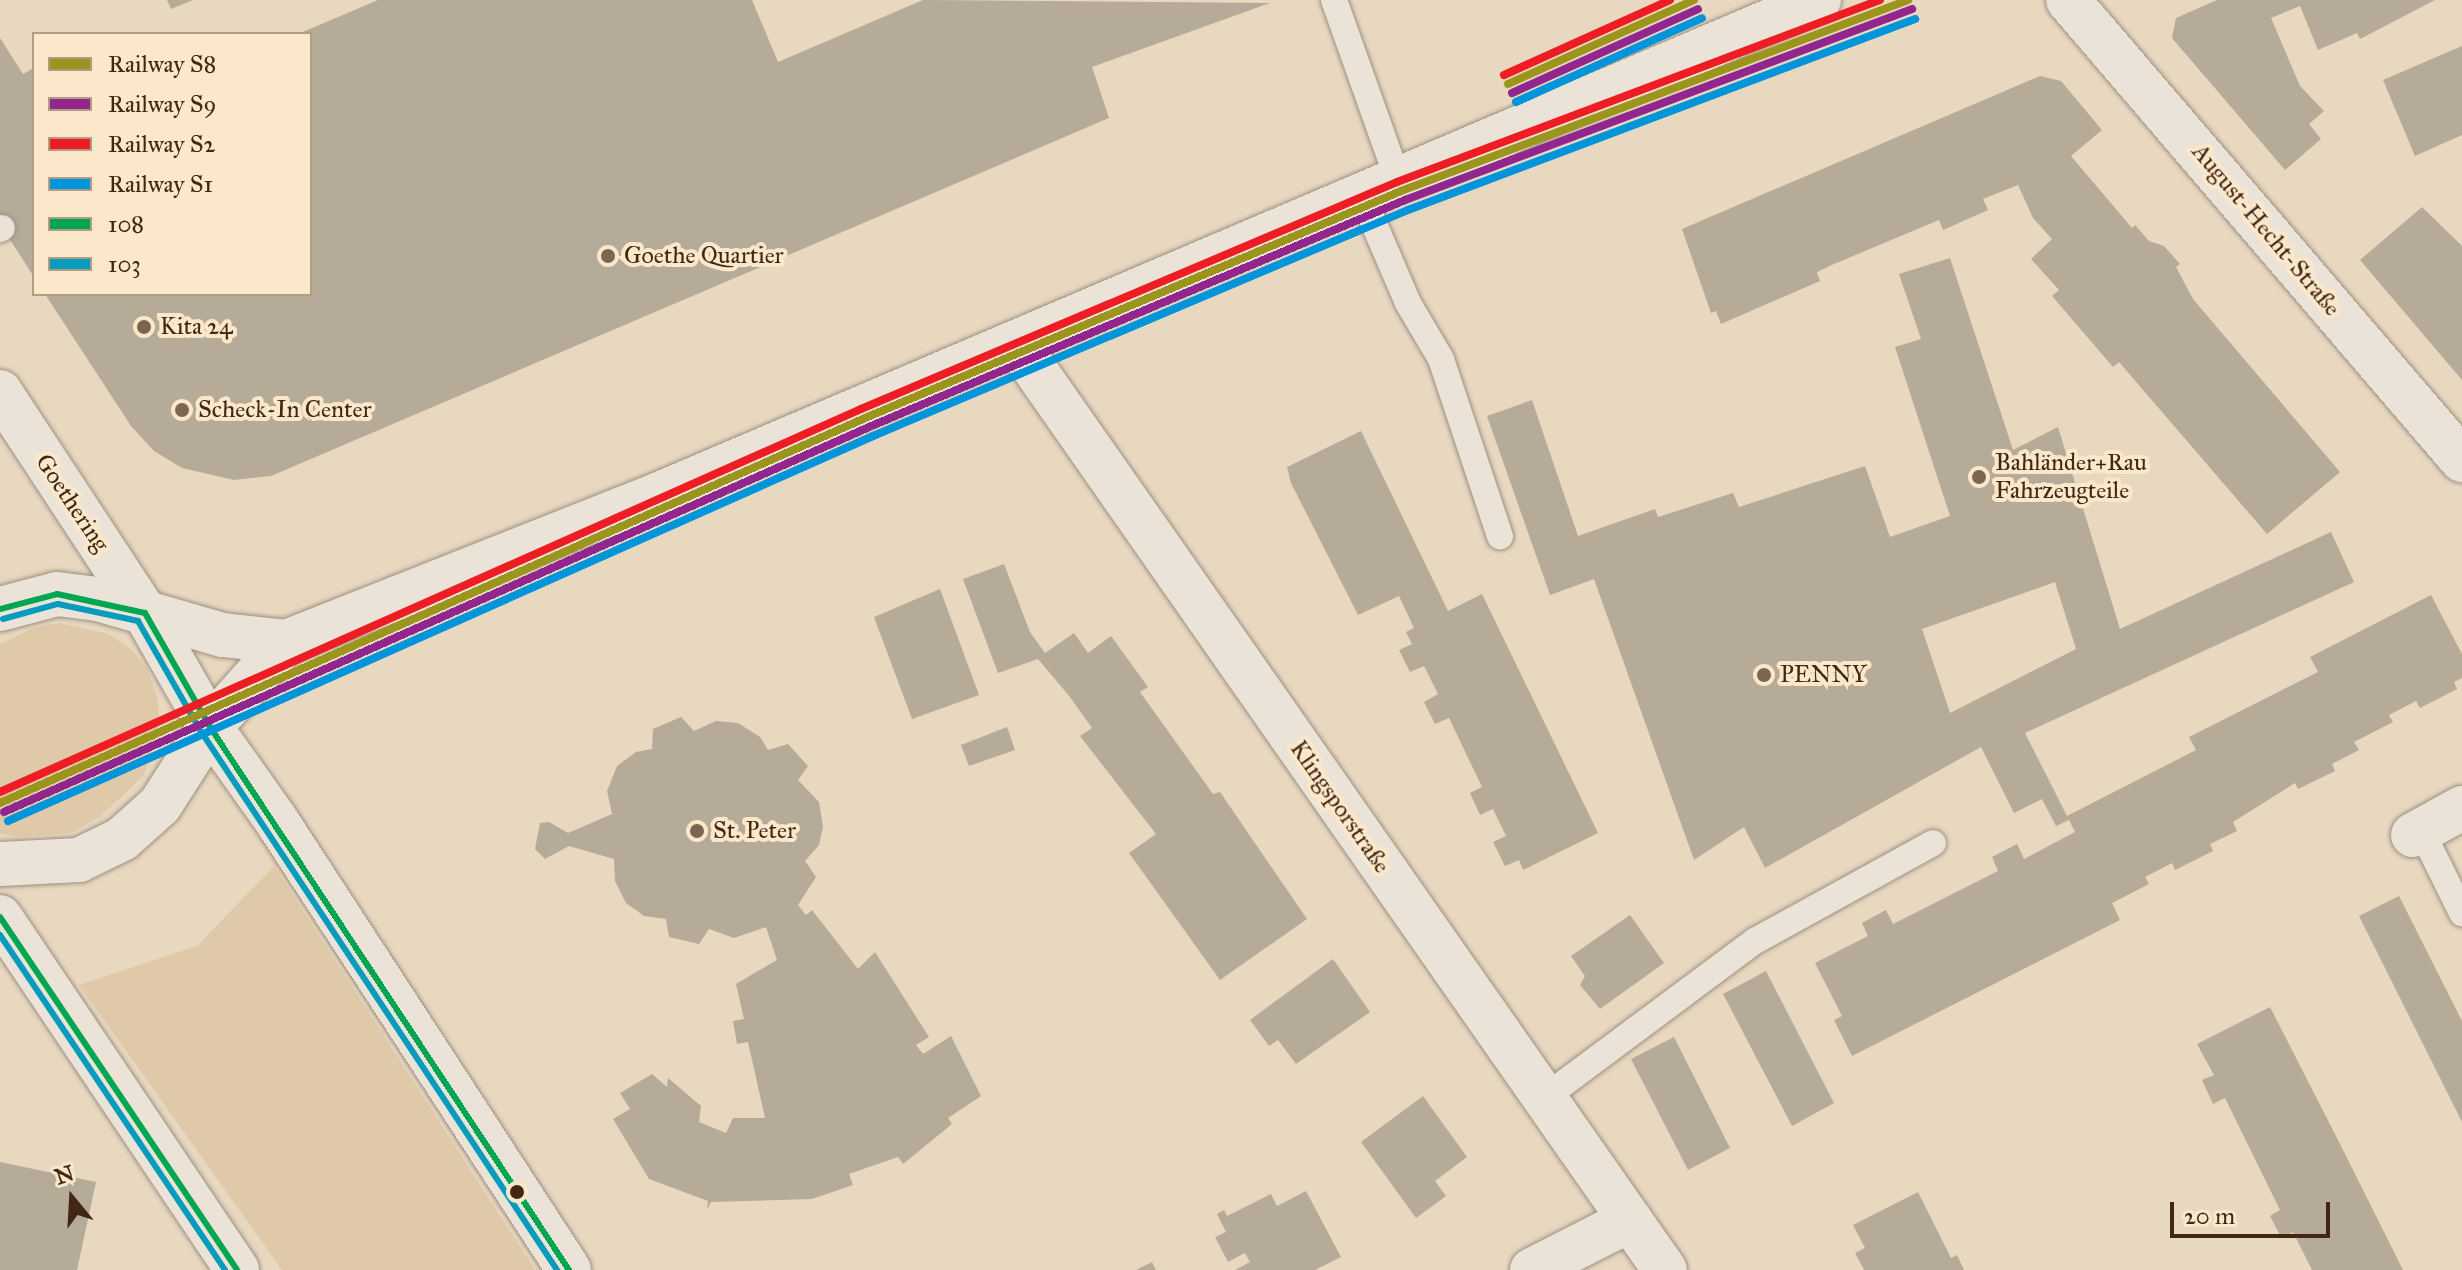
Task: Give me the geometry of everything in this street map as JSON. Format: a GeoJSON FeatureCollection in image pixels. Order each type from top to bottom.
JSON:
{"type":"FeatureCollection","features":[{"type":"Feature","properties":{"kind":"street"},"geometry":{"type":"LineString","coordinates":[[0,864],[79,860],[122,839],[160,805],[210,727],[286,642],[657,495],[1819,0]]}},
{"type":"Feature","properties":{"kind":"street","name":"August-Hecht-Straße"},"geometry":{"type":"LineString","coordinates":[[2068,0],[2462,460]]}},
{"type":"Feature","properties":{"kind":"street","name":"Klingsporstraße"},"geometry":{"type":"LineString","coordinates":[[1017,344],[1665,1270]]}},
{"type":"Feature","properties":{"kind":"street","name":"Goethering"},"geometry":{"type":"LineString","coordinates":[[0,392],[145,613],[210,727],[276,820],[569,1270]]}},
{"type":"Feature","properties":{"kind":"street"},"geometry":{"type":"LineString","coordinates":[[0,609],[57,594],[98,599],[223,635],[286,642]]}},
{"type":"Feature","properties":{"kind":"street"},"geometry":{"type":"LineString","coordinates":[[2417,833],[2462,808]]}},
{"type":"Feature","properties":{"kind":"street"},"geometry":{"type":"LineString","coordinates":[[0,917],[237,1270]]}},
{"type":"Feature","properties":{"kind":"street"},"geometry":{"type":"LineString","coordinates":[[1532,1270],[1630,1220]]}},
{"type":"Feature","properties":{"kind":"lane"},"geometry":{"type":"LineString","coordinates":[[1334,0],[1408,303],[1441,359],[1500,536]]}},
{"type":"Feature","properties":{"kind":"lane"},"geometry":{"type":"LineString","coordinates":[[2417,833],[2462,913]]}},
{"type":"Feature","properties":{"kind":"lane"},"geometry":{"type":"LineString","coordinates":[[1544,1098],[1755,941],[1933,843]]}},
{"type":"Feature","properties":{"kind":"shaded area"},"geometry":{"type":"Polygon","coordinates":[[[60,623],[108,634],[131,649],[148,670],[158,700],[159,730],[144,775],[100,817],[71,833],[16,837],[0,833],[0,644],[33,628],[60,623]]]}},
{"type":"Feature","properties":{"kind":"shaded area"},"geometry":{"type":"Polygon","coordinates":[[[274,866],[535,1270],[282,1270],[79,985],[197,946],[274,866]]]}},
{"type":"Feature","properties":{"kind":"building"},"geometry":{"type":"Polygon","coordinates":[[[167,0],[193,0],[171,9],[167,0]]]}},
{"type":"Feature","properties":{"kind":"building"},"geometry":{"type":"Polygon","coordinates":[[[378,0],[752,0],[778,62],[923,0],[1270,3],[1092,67],[1109,118],[271,476],[234,480],[182,468],[154,451],[131,426],[46,296],[312,296],[312,32],[303,32],[378,0]]]}},
{"type":"Feature","properties":{"kind":"building"},"geometry":{"type":"Polygon","coordinates":[[[2217,0],[2435,0],[2360,39],[2357,33],[2318,50],[2300,6],[2271,18],[2300,86],[2324,111],[2309,124],[2321,139],[2285,170],[2172,38],[2176,18],[2217,0]]]}},
{"type":"Feature","properties":{"kind":"building"},"geometry":{"type":"Polygon","coordinates":[[[0,38],[23,74],[32,69],[32,274],[0,224],[0,38]]]}},
{"type":"Feature","properties":{"kind":"building"},"geometry":{"type":"Polygon","coordinates":[[[2462,46],[2462,135],[2415,156],[2383,80],[2462,46]]]}},
{"type":"Feature","properties":{"kind":"building"},"geometry":{"type":"Polygon","coordinates":[[[2040,76],[2061,81],[2102,130],[2071,156],[2132,228],[2135,225],[2149,241],[2164,246],[2180,264],[2176,267],[2193,299],[2340,472],[2267,534],[2119,362],[2113,367],[2052,296],[2059,290],[2031,259],[2052,239],[2033,218],[2018,185],[1983,199],[1988,210],[1943,230],[1939,220],[1834,264],[1817,272],[1820,281],[1721,324],[1716,311],[1711,313],[1682,229],[2040,76]]]}},
{"type":"Feature","properties":{"kind":"building"},"geometry":{"type":"Polygon","coordinates":[[[2422,207],[2462,246],[2462,380],[2360,260],[2422,207]]]}},
{"type":"Feature","properties":{"kind":"building"},"geometry":{"type":"Polygon","coordinates":[[[1950,258],[2013,450],[2058,427],[2120,629],[2331,532],[2354,582],[2025,733],[2067,816],[2196,750],[2189,737],[2318,672],[2310,657],[2431,595],[2462,654],[2462,678],[2454,682],[2457,689],[2420,708],[2416,701],[2389,715],[2393,722],[2354,742],[2359,750],[2332,764],[2335,771],[2298,789],[2295,783],[2233,822],[2237,831],[2210,844],[2213,851],[2175,870],[2172,863],[2145,877],[2149,884],[2112,903],[2120,920],[1852,1056],[1834,1020],[1842,1016],[1815,963],[1868,936],[1862,923],[1886,910],[1893,924],[1998,871],[1992,857],[2017,844],[2024,859],[2075,832],[2069,820],[2056,826],[2042,799],[2014,813],[1981,747],[1765,868],[1744,827],[1694,860],[1594,579],[1550,595],[1487,416],[1532,400],[1578,536],[1655,509],[1658,517],[1733,493],[1739,507],[1865,466],[1890,537],[1950,516],[1895,347],[1921,339],[1899,274],[1950,258]],[[2055,582],[1922,629],[1950,713],[2076,649],[2055,582]]]}},
{"type":"Feature","properties":{"kind":"building"},"geometry":{"type":"Polygon","coordinates":[[[1361,431],[1448,611],[1482,594],[1598,833],[1523,870],[1519,860],[1505,866],[1493,842],[1506,836],[1493,809],[1480,815],[1470,793],[1482,787],[1449,718],[1435,724],[1424,702],[1438,694],[1424,666],[1410,672],[1399,650],[1412,644],[1406,632],[1414,628],[1399,596],[1358,615],[1291,483],[1287,467],[1361,431]]]}},
{"type":"Feature","properties":{"kind":"building"},"geometry":{"type":"Polygon","coordinates":[[[1004,564],[1030,632],[1045,653],[1074,633],[1088,653],[1111,636],[1148,687],[1140,692],[1213,794],[1220,792],[1307,919],[1220,980],[1129,853],[1156,834],[1080,736],[1092,728],[1070,697],[1038,659],[998,673],[963,579],[1004,564]]]}},
{"type":"Feature","properties":{"kind":"building"},"geometry":{"type":"Polygon","coordinates":[[[940,589],[979,695],[912,719],[874,617],[940,589]]]}},
{"type":"Feature","properties":{"kind":"building"},"geometry":{"type":"Polygon","coordinates":[[[681,717],[694,731],[716,721],[738,723],[760,737],[768,750],[788,744],[808,766],[798,780],[819,802],[823,827],[819,845],[805,861],[816,877],[798,905],[806,915],[812,910],[858,969],[875,952],[929,1037],[916,1045],[923,1054],[951,1036],[981,1096],[948,1118],[952,1124],[903,1164],[898,1157],[849,1174],[853,1185],[812,1199],[711,1202],[707,1210],[708,1201],[649,1179],[613,1119],[630,1109],[620,1093],[652,1074],[667,1087],[668,1078],[701,1106],[699,1122],[726,1133],[733,1118],[765,1118],[748,1042],[737,1044],[733,1021],[744,1019],[736,984],[777,960],[766,927],[734,938],[709,929],[699,944],[669,937],[666,919],[644,916],[626,903],[615,881],[614,859],[569,846],[545,859],[535,849],[540,823],[549,822],[568,833],[612,814],[607,791],[617,766],[636,752],[652,749],[653,729],[681,717]]]}},
{"type":"Feature","properties":{"kind":"building"},"geometry":{"type":"Polygon","coordinates":[[[1007,727],[1015,750],[969,766],[961,745],[1007,727]]]}},
{"type":"Feature","properties":{"kind":"building"},"geometry":{"type":"Polygon","coordinates":[[[2399,896],[2462,1021],[2462,1122],[2359,916],[2399,896]]]}},
{"type":"Feature","properties":{"kind":"building"},"geometry":{"type":"Polygon","coordinates":[[[1630,915],[1664,963],[1600,1009],[1580,985],[1585,976],[1571,956],[1630,915]]]}},
{"type":"Feature","properties":{"kind":"building"},"geometry":{"type":"Polygon","coordinates":[[[1333,959],[1370,1012],[1296,1064],[1278,1040],[1269,1046],[1250,1020],[1333,959]]]}},
{"type":"Feature","properties":{"kind":"building"},"geometry":{"type":"Polygon","coordinates":[[[1766,971],[1834,1103],[1792,1126],[1723,994],[1766,971]]]}},
{"type":"Feature","properties":{"kind":"building"},"geometry":{"type":"Polygon","coordinates":[[[2270,1007],[2403,1270],[2312,1270],[2293,1232],[2282,1239],[2270,1216],[2280,1210],[2225,1098],[2213,1104],[2202,1080],[2214,1075],[2197,1044],[2270,1007]]]}},
{"type":"Feature","properties":{"kind":"building"},"geometry":{"type":"Polygon","coordinates":[[[1674,1037],[1730,1148],[1688,1170],[1631,1059],[1674,1037]]]}},
{"type":"Feature","properties":{"kind":"building"},"geometry":{"type":"Polygon","coordinates":[[[1423,1096],[1467,1157],[1435,1181],[1446,1196],[1416,1218],[1361,1142],[1423,1096]]]}},
{"type":"Feature","properties":{"kind":"building"},"geometry":{"type":"Polygon","coordinates":[[[0,1162],[96,1182],[77,1270],[0,1270],[0,1162]]]}},
{"type":"Feature","properties":{"kind":"building"},"geometry":{"type":"Polygon","coordinates":[[[1306,1191],[1341,1257],[1315,1270],[1235,1270],[1250,1262],[1245,1253],[1228,1262],[1215,1237],[1226,1232],[1217,1214],[1224,1210],[1227,1216],[1271,1194],[1277,1206],[1306,1191]]]}},
{"type":"Feature","properties":{"kind":"building"},"geometry":{"type":"Polygon","coordinates":[[[1918,1192],[1951,1258],[1957,1255],[1964,1270],[1864,1270],[1855,1253],[1865,1248],[1853,1225],[1918,1192]]]}},
{"type":"Feature","properties":{"kind":"building"},"geometry":{"type":"Polygon","coordinates":[[[1152,1262],[1156,1270],[1136,1270],[1152,1262]]]}},
{"type":"Feature","properties":{"kind":"rail line","name":"S2"},"geometry":{"type":"LineString","coordinates":[[1504,75],[1670,0]]}},
{"type":"Feature","properties":{"kind":"rail line","name":"S8"},"geometry":{"type":"LineString","coordinates":[[1508,84],[1694,0]]}},
{"type":"Feature","properties":{"kind":"rail line","name":"S2"},"geometry":{"type":"LineString","coordinates":[[0,792],[861,409],[1397,182],[1880,0]]}},
{"type":"Feature","properties":{"kind":"rail line","name":"S8"},"geometry":{"type":"LineString","coordinates":[[0,803],[865,418],[1401,191],[1908,0]]}},
{"type":"Feature","properties":{"kind":"rail line","name":"S9"},"geometry":{"type":"LineString","coordinates":[[1512,93],[1698,9]]}},
{"type":"Feature","properties":{"kind":"rail line","name":"S9"},"geometry":{"type":"LineString","coordinates":[[4,812],[869,427],[1405,200],[1912,9]]}},
{"type":"Feature","properties":{"kind":"rail line","name":"S1"},"geometry":{"type":"LineString","coordinates":[[1516,102],[1702,18]]}},
{"type":"Feature","properties":{"kind":"rail line","name":"S1"},"geometry":{"type":"LineString","coordinates":[[8,821],[873,436],[1408,210],[1915,19]]}},
{"type":"Feature","properties":{"kind":"transit line","name":"108"},"geometry":{"type":"LineString","coordinates":[[0,609],[57,594],[145,613]]}},
{"type":"Feature","properties":{"kind":"transit line","name":"103"},"geometry":{"type":"LineString","coordinates":[[3,619],[58,604],[138,621],[202,733],[557,1270]]}},
{"type":"Feature","properties":{"kind":"transit line","name":"108"},"geometry":{"type":"LineString","coordinates":[[145,613],[210,727],[569,1270]]}},
{"type":"Feature","properties":{"kind":"transit line","name":"108"},"geometry":{"type":"LineString","coordinates":[[0,917],[237,1270]]}},
{"type":"Feature","properties":{"kind":"transit line","name":"103"},"geometry":{"type":"LineString","coordinates":[[0,935],[225,1270]]}},
{"type":"Feature","properties":{"kind":"place","name":"Goethe Quartier"},"geometry":{"type":"Point","coordinates":[608,256]}},
{"type":"Feature","properties":{"kind":"place","name":"Kita 24"},"geometry":{"type":"Point","coordinates":[144,327]}},
{"type":"Feature","properties":{"kind":"place","name":"Scheck-In Center"},"geometry":{"type":"Point","coordinates":[182,410]}},
{"type":"Feature","properties":{"kind":"place","name":"Bahländer+Rau Fahrzeugteile"},"geometry":{"type":"Point","coordinates":[1979,477]}},
{"type":"Feature","properties":{"kind":"place","name":"PENNY"},"geometry":{"type":"Point","coordinates":[1764,675]}},
{"type":"Feature","properties":{"kind":"place","name":"St. Peter"},"geometry":{"type":"Point","coordinates":[697,831]}}]}
